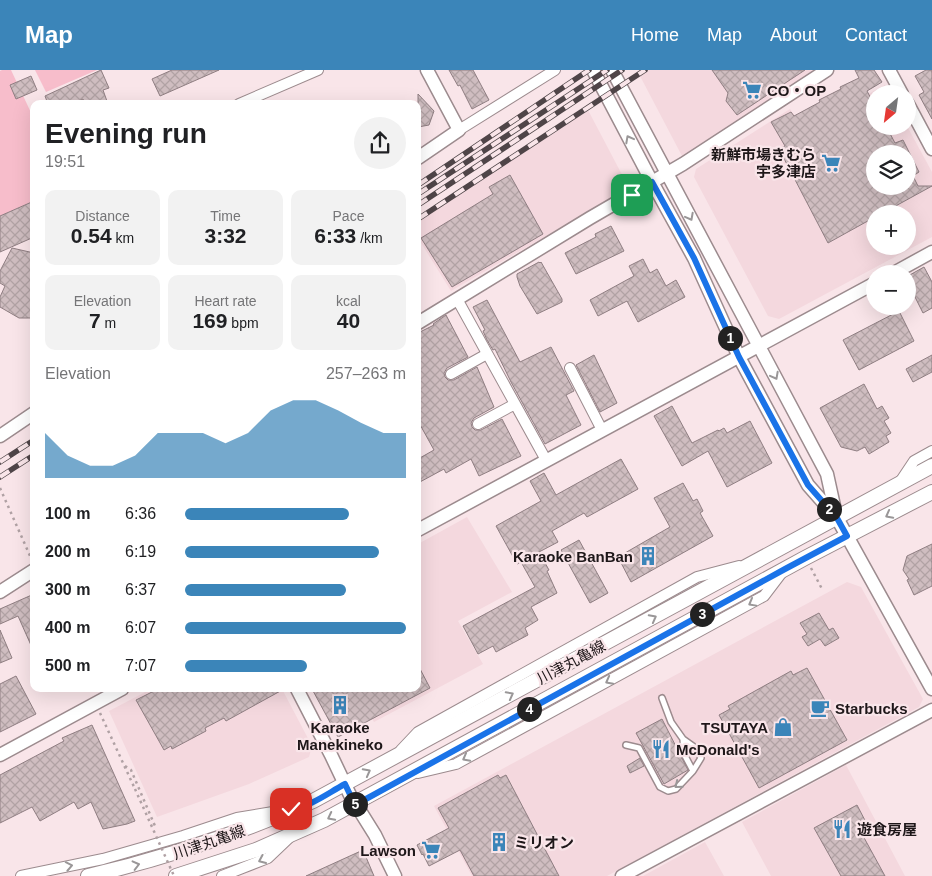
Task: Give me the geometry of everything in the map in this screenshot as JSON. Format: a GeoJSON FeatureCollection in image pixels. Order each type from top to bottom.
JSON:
{"type":"FeatureCollection","features":[{"type":"Feature","properties":{"kind":"main road","name":"川津丸亀線"},"geometry":{"type":"LineString","coordinates":[[88,876],[137,865],[186,850],[297,808],[345,784],[932,466]]}},
{"type":"Feature","properties":{"kind":"main road","name":"川津丸亀線"},"geometry":{"type":"LineString","coordinates":[[175,876],[256,850],[355,805],[785,569],[929,494]]}},
{"type":"Feature","properties":{"kind":"street"},"geometry":{"type":"LineString","coordinates":[[248,100],[318,70]]}},
{"type":"Feature","properties":{"kind":"street"},"geometry":{"type":"LineString","coordinates":[[427,70],[459,130]]}},
{"type":"Feature","properties":{"kind":"street"},"geometry":{"type":"LineString","coordinates":[[421,156],[555,70]]}},
{"type":"Feature","properties":{"kind":"street"},"geometry":{"type":"LineString","coordinates":[[593,70],[694,258],[739,357],[808,485],[837,518],[932,689]]}},
{"type":"Feature","properties":{"kind":"street"},"geometry":{"type":"LineString","coordinates":[[612,70],[828,474],[837,518]]}},
{"type":"Feature","properties":{"kind":"street"},"geometry":{"type":"LineString","coordinates":[[421,321],[590,218],[667,174],[827,70]]}},
{"type":"Feature","properties":{"kind":"street"},"geometry":{"type":"LineString","coordinates":[[889,70],[897,85]]}},
{"type":"Feature","properties":{"kind":"street"},"geometry":{"type":"LineString","coordinates":[[916,119],[932,149]]}},
{"type":"Feature","properties":{"kind":"street"},"geometry":{"type":"LineString","coordinates":[[908,265],[932,252]]}},
{"type":"Feature","properties":{"kind":"street"},"geometry":{"type":"LineString","coordinates":[[421,528],[866,288]]}},
{"type":"Feature","properties":{"kind":"street"},"geometry":{"type":"LineString","coordinates":[[457,299],[546,460]]}},
{"type":"Feature","properties":{"kind":"street"},"geometry":{"type":"LineString","coordinates":[[451,374],[487,354]]}},
{"type":"Feature","properties":{"kind":"street"},"geometry":{"type":"LineString","coordinates":[[570,368],[602,430]]}},
{"type":"Feature","properties":{"kind":"street"},"geometry":{"type":"LineString","coordinates":[[478,424],[515,404]]}},
{"type":"Feature","properties":{"kind":"street"},"geometry":{"type":"LineString","coordinates":[[0,436],[30,416]]}},
{"type":"Feature","properties":{"kind":"street"},"geometry":{"type":"LineString","coordinates":[[898,485],[914,461],[932,451]]}},
{"type":"Feature","properties":{"kind":"street"},"geometry":{"type":"LineString","coordinates":[[0,592],[30,573]]}},
{"type":"Feature","properties":{"kind":"street"},"geometry":{"type":"LineString","coordinates":[[0,754],[116,692]]}},
{"type":"Feature","properties":{"kind":"street"},"geometry":{"type":"LineString","coordinates":[[299,692],[355,805],[375,835],[395,876]]}},
{"type":"Feature","properties":{"kind":"street"},"geometry":{"type":"LineString","coordinates":[[622,876],[932,710]]}},
{"type":"Feature","properties":{"kind":"street"},"geometry":{"type":"LineString","coordinates":[[21,876],[112,857],[237,818],[297,808]]}},
{"type":"Feature","properties":{"kind":"street"},"geometry":{"type":"LineString","coordinates":[[222,876],[268,858],[295,833]]}},
{"type":"Feature","properties":{"kind":"lane"},"geometry":{"type":"LineString","coordinates":[[626,745],[639,748],[660,787],[668,791],[676,789],[693,770],[701,758],[697,749],[683,739],[671,722],[662,698]]}},
{"type":"Feature","properties":{"kind":"lane"},"geometry":{"type":"LineString","coordinates":[[683,739],[684,754],[693,770]]}},
{"type":"Feature","properties":{"kind":"path"},"geometry":{"type":"LineString","coordinates":[[0,488],[30,554]]}},
{"type":"Feature","properties":{"kind":"path"},"geometry":{"type":"LineString","coordinates":[[810,567],[822,589]]}},
{"type":"Feature","properties":{"kind":"path"},"geometry":{"type":"LineString","coordinates":[[99,710],[175,876]]}},
{"type":"Feature","properties":{"kind":"path"},"geometry":{"type":"LineString","coordinates":[[123,765],[131,770],[155,826]]}},
{"type":"Feature","properties":{"kind":"shaded area"},"geometry":{"type":"Polygon","coordinates":[[[11,70],[30,110],[30,203],[0,216],[0,71],[11,70]]]}},
{"type":"Feature","properties":{"kind":"shaded area"},"geometry":{"type":"Polygon","coordinates":[[[35,70],[97,70],[46,92],[35,70]]]}},
{"type":"Feature","properties":{"kind":"shaded area"},"geometry":{"type":"Polygon","coordinates":[[[649,70],[818,70],[682,156],[640,76],[649,70]]]}},
{"type":"Feature","properties":{"kind":"shaded area"},"geometry":{"type":"Polygon","coordinates":[[[866,95],[866,135],[912,135],[932,172],[932,237],[916,246],[916,205],[866,205],[866,255],[898,255],[880,265],[866,265],[866,272],[779,319],[768,316],[694,177],[696,169],[790,109],[804,129],[866,95]]]}},
{"type":"Feature","properties":{"kind":"shaded area"},"geometry":{"type":"Polygon","coordinates":[[[588,110],[629,188],[451,291],[421,243],[421,218],[588,110]]]}},
{"type":"Feature","properties":{"kind":"shaded area"},"geometry":{"type":"Polygon","coordinates":[[[467,517],[512,592],[458,621],[483,664],[374,722],[357,692],[421,692],[421,542],[467,517]]]}},
{"type":"Feature","properties":{"kind":"shaded area"},"geometry":{"type":"Polygon","coordinates":[[[847,582],[861,587],[923,699],[919,707],[607,876],[472,876],[434,806],[847,582]]]}},
{"type":"Feature","properties":{"kind":"shaded area"},"geometry":{"type":"Polygon","coordinates":[[[145,692],[284,692],[312,746],[309,757],[249,784],[157,817],[109,711],[145,692]]]}},
{"type":"Feature","properties":{"kind":"shaded area"},"geometry":{"type":"Polygon","coordinates":[[[846,765],[905,876],[771,876],[742,822],[846,765]]]}},
{"type":"Feature","properties":{"kind":"shaded area"},"geometry":{"type":"Polygon","coordinates":[[[705,842],[724,876],[643,876],[705,842]]]}},
{"type":"Feature","properties":{"kind":"building"},"geometry":{"type":"Polygon","coordinates":[[[101,70],[109,88],[103,90],[107,100],[46,100],[45,96],[101,70]]]}},
{"type":"Feature","properties":{"kind":"building"},"geometry":{"type":"Polygon","coordinates":[[[172,70],[219,70],[160,96],[152,79],[172,70]]]}},
{"type":"Feature","properties":{"kind":"building"},"geometry":{"type":"Polygon","coordinates":[[[449,70],[473,70],[489,100],[472,109],[460,85],[458,86],[449,70]]]}},
{"type":"Feature","properties":{"kind":"building","name":"CO・OP"},"geometry":{"type":"Polygon","coordinates":[[[712,70],[805,70],[737,115],[726,101],[728,93],[712,70]]]}},
{"type":"Feature","properties":{"kind":"building","name":"新鮮市場きむら 宇多津店"},"geometry":{"type":"Polygon","coordinates":[[[855,70],[874,70],[882,82],[877,85],[866,85],[866,135],[891,135],[895,143],[903,140],[906,145],[866,145],[866,195],[916,195],[897,205],[866,205],[866,222],[828,243],[779,149],[785,146],[771,122],[791,112],[794,116],[841,89],[840,87],[859,78],[855,70]]]}},
{"type":"Feature","properties":{"kind":"building"},"geometry":{"type":"Polygon","coordinates":[[[926,70],[932,70],[932,119],[919,95],[924,92],[915,76],[926,70]]]}},
{"type":"Feature","properties":{"kind":"building"},"geometry":{"type":"Polygon","coordinates":[[[31,76],[37,90],[16,99],[10,85],[31,76]]]}},
{"type":"Feature","properties":{"kind":"building"},"geometry":{"type":"Polygon","coordinates":[[[418,94],[434,111],[429,125],[421,126],[421,100],[418,100],[418,94]]]}},
{"type":"Feature","properties":{"kind":"building"},"geometry":{"type":"Polygon","coordinates":[[[510,175],[543,234],[452,287],[421,238],[493,194],[489,187],[510,175]]]}},
{"type":"Feature","properties":{"kind":"building","name":"新鮮市場きむら 宇多津店"},"geometry":{"type":"Polygon","coordinates":[[[916,182],[918,186],[932,186],[916,195],[916,182]]]}},
{"type":"Feature","properties":{"kind":"building"},"geometry":{"type":"Polygon","coordinates":[[[30,203],[30,239],[0,252],[0,216],[30,203]]]}},
{"type":"Feature","properties":{"kind":"building"},"geometry":{"type":"Polygon","coordinates":[[[611,226],[624,251],[576,274],[565,253],[596,237],[595,234],[611,226]]]}},
{"type":"Feature","properties":{"kind":"building"},"geometry":{"type":"Polygon","coordinates":[[[12,248],[30,252],[30,318],[19,318],[0,307],[0,297],[5,286],[0,283],[0,271],[12,248]]]}},
{"type":"Feature","properties":{"kind":"building"},"geometry":{"type":"Polygon","coordinates":[[[643,259],[650,273],[657,269],[666,286],[676,280],[685,297],[638,322],[627,301],[598,316],[590,300],[634,276],[629,266],[643,259]]]}},
{"type":"Feature","properties":{"kind":"building"},"geometry":{"type":"Polygon","coordinates":[[[541,262],[562,302],[537,314],[520,286],[517,274],[541,262]]]}},
{"type":"Feature","properties":{"kind":"building"},"geometry":{"type":"Polygon","coordinates":[[[924,267],[932,282],[932,308],[923,313],[916,299],[916,272],[924,267]]]}},
{"type":"Feature","properties":{"kind":"building"},"geometry":{"type":"Polygon","coordinates":[[[487,300],[520,362],[551,347],[574,391],[566,395],[581,425],[545,444],[495,349],[493,350],[487,340],[483,331],[485,330],[473,307],[487,300]]]}},
{"type":"Feature","properties":{"kind":"building"},"geometry":{"type":"Polygon","coordinates":[[[446,315],[468,357],[447,368],[444,373],[445,377],[448,380],[454,380],[477,367],[494,407],[474,418],[471,423],[472,427],[475,430],[481,430],[502,419],[521,456],[479,476],[471,459],[446,473],[444,469],[421,481],[421,457],[434,450],[421,426],[421,332],[446,315]]]}},
{"type":"Feature","properties":{"kind":"building"},"geometry":{"type":"Polygon","coordinates":[[[891,315],[901,315],[914,341],[859,370],[843,340],[891,315]]]}},
{"type":"Feature","properties":{"kind":"building"},"geometry":{"type":"Polygon","coordinates":[[[594,355],[617,403],[600,412],[576,365],[594,355]]]}},
{"type":"Feature","properties":{"kind":"building"},"geometry":{"type":"Polygon","coordinates":[[[932,355],[932,372],[913,382],[906,369],[932,355]]]}},
{"type":"Feature","properties":{"kind":"building"},"geometry":{"type":"Polygon","coordinates":[[[864,384],[877,409],[882,406],[889,418],[884,421],[891,433],[886,436],[889,442],[869,454],[865,447],[857,451],[841,447],[820,408],[864,384]]]}},
{"type":"Feature","properties":{"kind":"building"},"geometry":{"type":"Polygon","coordinates":[[[672,406],[692,443],[724,428],[727,433],[750,421],[772,463],[727,487],[708,451],[682,466],[654,416],[672,406]]]}},
{"type":"Feature","properties":{"kind":"building"},"geometry":{"type":"Polygon","coordinates":[[[621,459],[638,489],[587,517],[584,513],[552,531],[558,542],[539,552],[549,570],[547,571],[557,593],[531,607],[538,620],[525,628],[528,635],[496,652],[493,646],[478,654],[463,626],[535,587],[521,562],[517,564],[496,526],[541,501],[530,481],[544,473],[556,495],[621,459]]]}},
{"type":"Feature","properties":{"kind":"building"},"geometry":{"type":"Polygon","coordinates":[[[683,483],[693,501],[697,499],[703,511],[700,513],[713,536],[631,582],[618,557],[670,527],[654,498],[683,483]]]}},
{"type":"Feature","properties":{"kind":"building"},"geometry":{"type":"Polygon","coordinates":[[[579,540],[608,593],[590,603],[561,550],[579,540]]]}},
{"type":"Feature","properties":{"kind":"building"},"geometry":{"type":"Polygon","coordinates":[[[932,544],[932,586],[914,595],[907,580],[909,579],[903,570],[907,556],[932,544]]]}},
{"type":"Feature","properties":{"kind":"building"},"geometry":{"type":"Polygon","coordinates":[[[30,596],[30,643],[18,616],[0,624],[0,609],[30,596]]]}},
{"type":"Feature","properties":{"kind":"building"},"geometry":{"type":"Polygon","coordinates":[[[819,613],[829,630],[833,628],[839,638],[825,646],[820,639],[808,646],[802,637],[807,634],[800,623],[819,613]]]}},
{"type":"Feature","properties":{"kind":"building"},"geometry":{"type":"Polygon","coordinates":[[[0,630],[12,658],[0,663],[0,630]]]}},
{"type":"Feature","properties":{"kind":"building","name":"TSUTAYA"},"geometry":{"type":"Polygon","coordinates":[[[807,668],[847,740],[759,788],[719,715],[730,709],[728,706],[791,671],[793,675],[807,668]]]}},
{"type":"Feature","properties":{"kind":"building"},"geometry":{"type":"Polygon","coordinates":[[[421,671],[430,688],[338,737],[314,692],[421,692],[421,671]]]}},
{"type":"Feature","properties":{"kind":"building"},"geometry":{"type":"Polygon","coordinates":[[[16,676],[36,714],[0,732],[0,684],[16,676]]]}},
{"type":"Feature","properties":{"kind":"building"},"geometry":{"type":"Polygon","coordinates":[[[152,692],[279,692],[226,721],[224,718],[205,728],[206,731],[172,749],[171,746],[164,750],[136,700],[152,692]]]}},
{"type":"Feature","properties":{"kind":"building","name":"McDonald's"},"geometry":{"type":"Polygon","coordinates":[[[662,719],[688,770],[664,784],[636,733],[662,719]]]}},
{"type":"Feature","properties":{"kind":"building"},"geometry":{"type":"Polygon","coordinates":[[[92,725],[135,821],[103,829],[91,802],[78,809],[74,802],[40,821],[32,807],[0,823],[0,775],[64,741],[62,738],[92,725]]]}},
{"type":"Feature","properties":{"kind":"building"},"geometry":{"type":"Polygon","coordinates":[[[640,758],[644,766],[630,773],[627,766],[640,758]]]}},
{"type":"Feature","properties":{"kind":"building","name":"ミリオン"},"geometry":{"type":"Polygon","coordinates":[[[498,775],[500,778],[506,775],[559,876],[474,876],[460,850],[429,866],[422,855],[417,845],[449,828],[438,808],[498,775]]]}},
{"type":"Feature","properties":{"kind":"building"},"geometry":{"type":"Polygon","coordinates":[[[857,805],[870,830],[862,834],[885,876],[841,876],[814,828],[857,805]]]}},
{"type":"Feature","properties":{"kind":"building"},"geometry":{"type":"Polygon","coordinates":[[[363,850],[374,876],[306,876],[363,850]]]}},
{"type":"Feature","properties":{"kind":"railway"},"geometry":{"type":"LineString","coordinates":[[421,183],[589,70]]}},
{"type":"Feature","properties":{"kind":"railway"},"geometry":{"type":"LineString","coordinates":[[421,192],[607,70]]}},
{"type":"Feature","properties":{"kind":"railway"},"geometry":{"type":"LineString","coordinates":[[421,203],[622,70]]}},
{"type":"Feature","properties":{"kind":"railway"},"geometry":{"type":"LineString","coordinates":[[421,217],[645,70]]}},
{"type":"Feature","properties":{"kind":"railway"},"geometry":{"type":"LineString","coordinates":[[0,462],[30,443]]}},
{"type":"Feature","properties":{"kind":"railway"},"geometry":{"type":"LineString","coordinates":[[0,477],[30,458]]}},
{"type":"Feature","properties":{"kind":"place","name":"CO・OP"},"geometry":{"type":"Point","coordinates":[752,90]}},
{"type":"Feature","properties":{"kind":"place","name":"新鮮市場きむら 宇多津店"},"geometry":{"type":"Point","coordinates":[831,163]}},
{"type":"Feature","properties":{"kind":"place","name":"Karaoke BanBan"},"geometry":{"type":"Point","coordinates":[648,556]}},
{"type":"Feature","properties":{"kind":"place","name":"Karaoke Manekineko"},"geometry":{"type":"Point","coordinates":[340,705]}},
{"type":"Feature","properties":{"kind":"place","name":"Starbucks"},"geometry":{"type":"Point","coordinates":[820,708]}},
{"type":"Feature","properties":{"kind":"place","name":"TSUTAYA"},"geometry":{"type":"Point","coordinates":[783,727]}},
{"type":"Feature","properties":{"kind":"place","name":"McDonald's"},"geometry":{"type":"Point","coordinates":[661,749]}},
{"type":"Feature","properties":{"kind":"place","name":"遊食房屋"},"geometry":{"type":"Point","coordinates":[842,829]}},
{"type":"Feature","properties":{"kind":"place","name":"ミリオン"},"geometry":{"type":"Point","coordinates":[499,842]}},
{"type":"Feature","properties":{"kind":"place","name":"Lawson"},"geometry":{"type":"Point","coordinates":[431,850]}},
{"type":"Feature","properties":{"kind":"route"},"geometry":{"type":"LineString","coordinates":[[291,809],[313,801],[345,784],[355,805],[847,536],[837,518],[808,485],[739,357],[694,258],[652,182],[632,195]]}}]}
